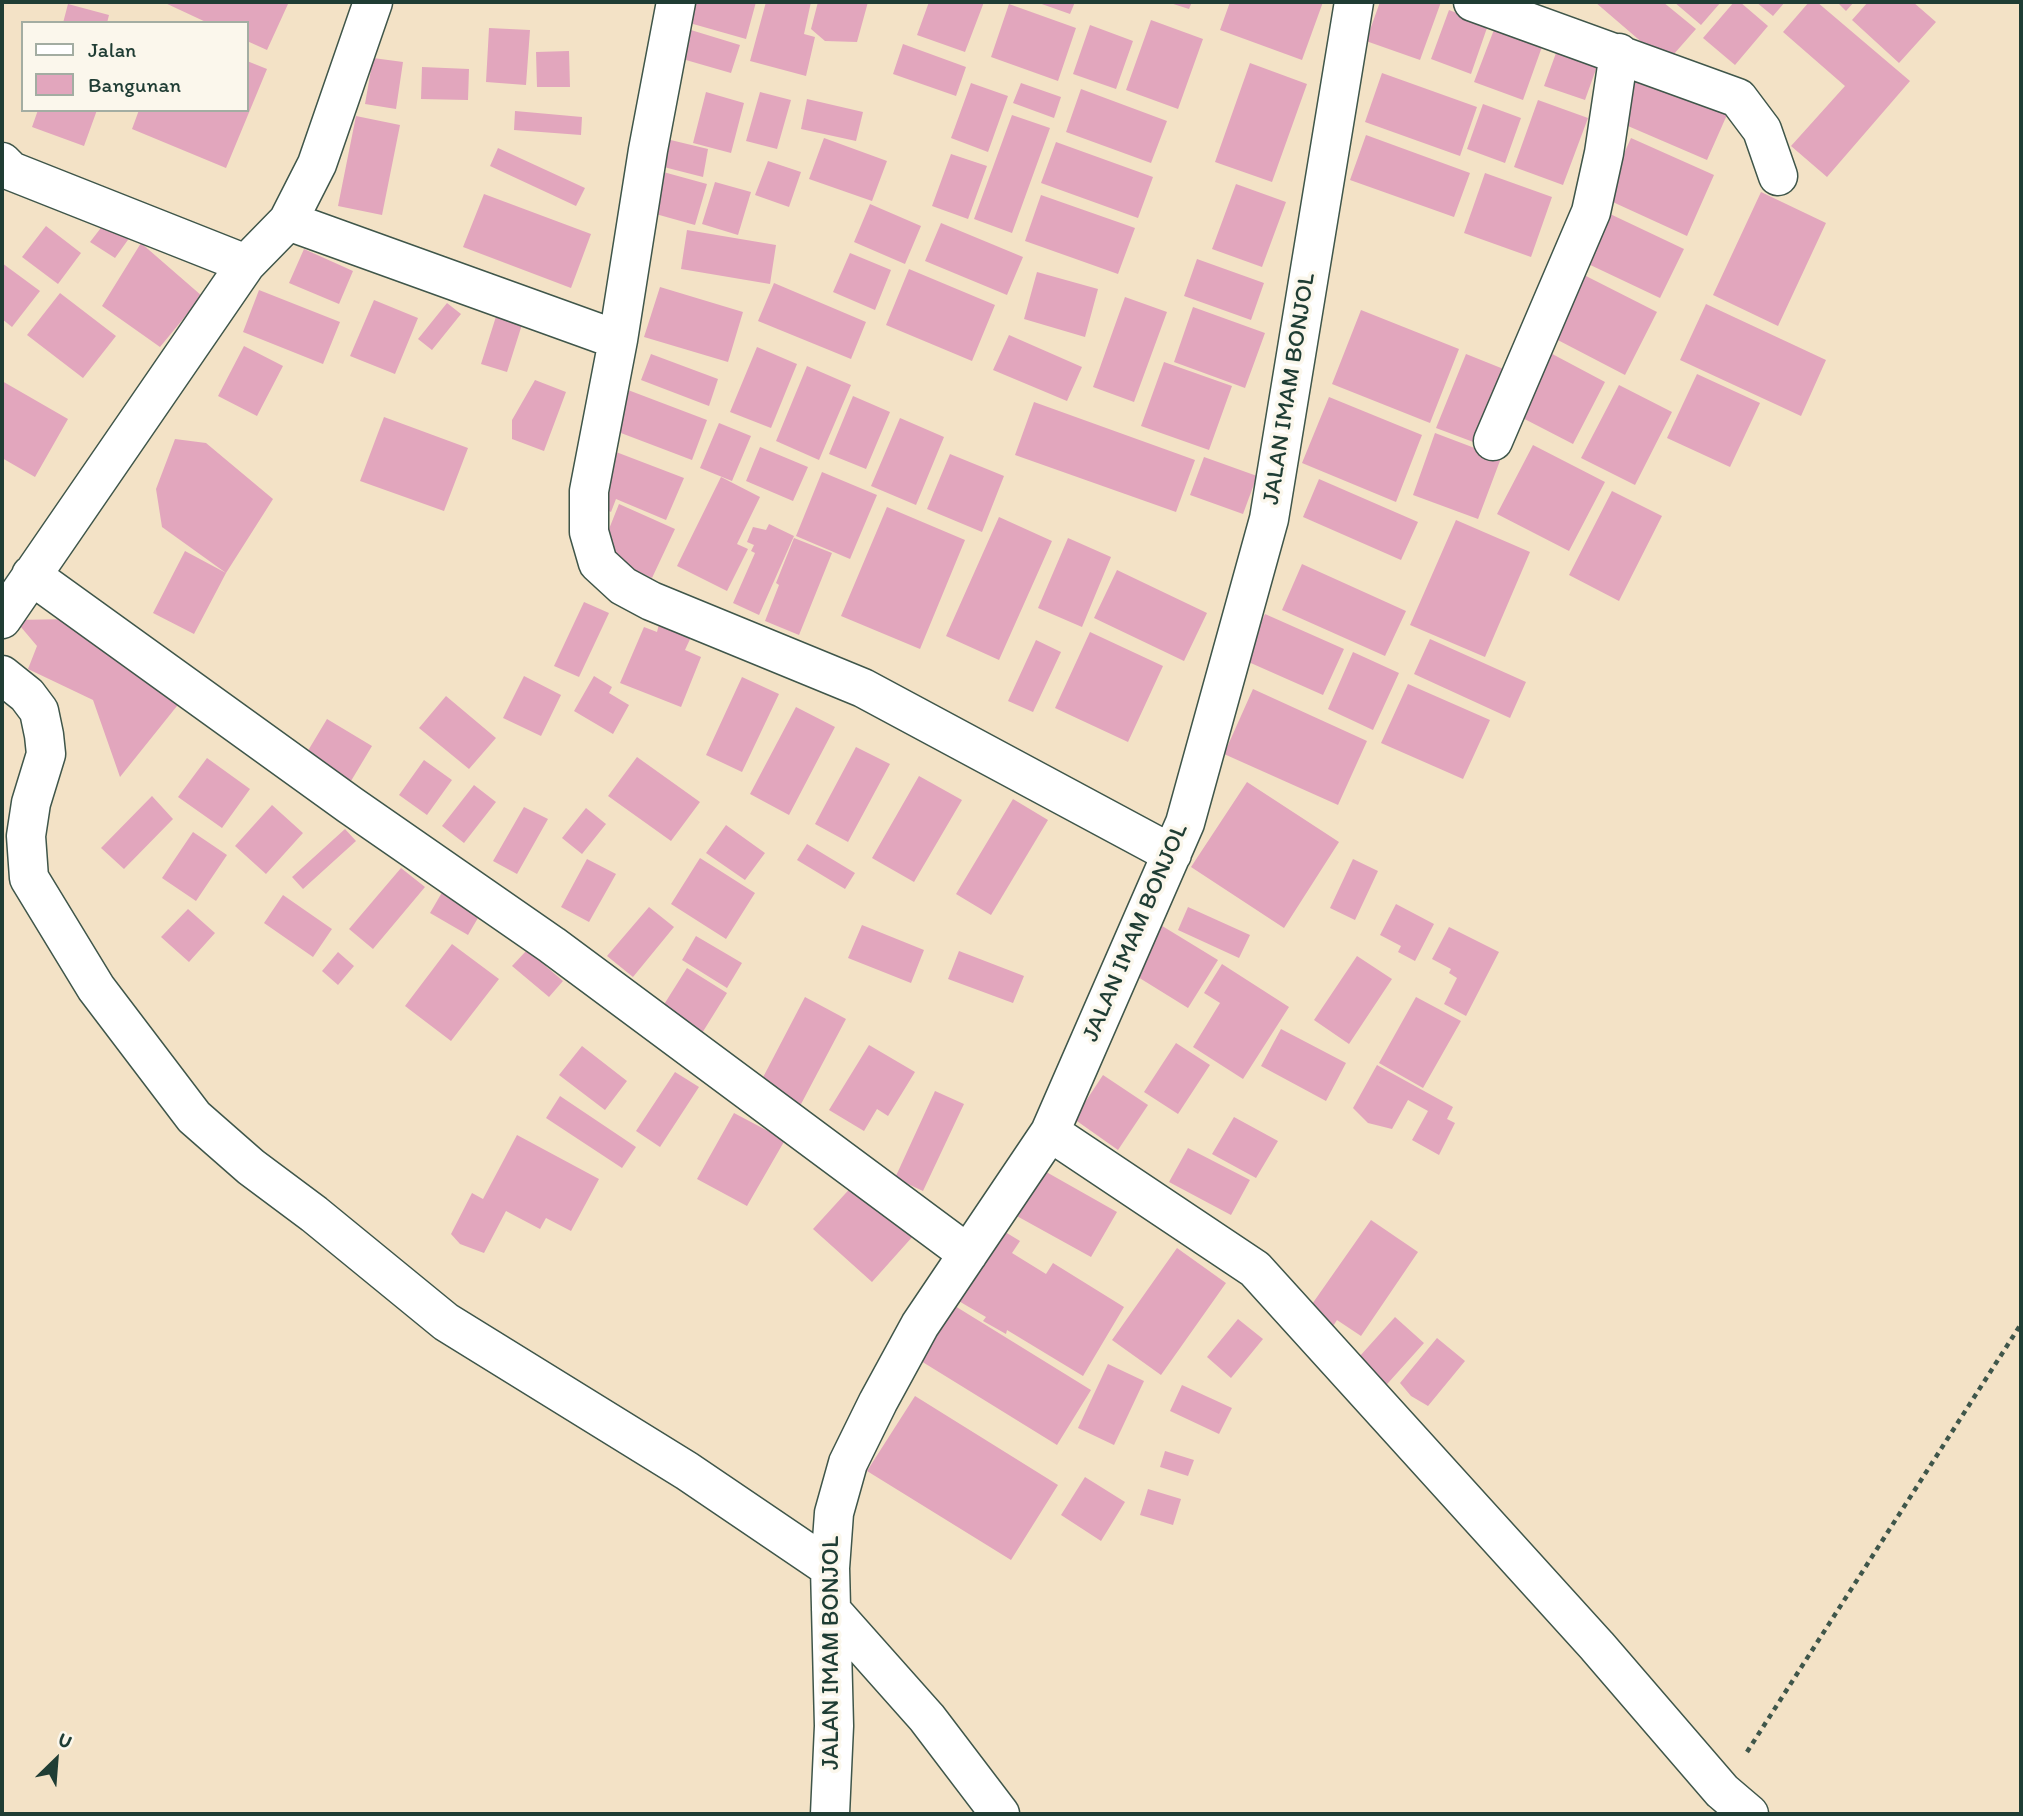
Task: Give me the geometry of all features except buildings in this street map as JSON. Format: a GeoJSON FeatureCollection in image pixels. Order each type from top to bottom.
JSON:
{"type":"FeatureCollection","features":[{"type":"Feature","properties":{"kind":"street"},"geometry":{"type":"LineString","coordinates":[[2,618],[246,264],[288,221],[317,164],[373,2]]}},
{"type":"Feature","properties":{"kind":"street"},"geometry":{"type":"LineString","coordinates":[[676,2],[648,150],[618,340],[589,491],[589,532],[598,563],[623,586],[651,601],[863,688],[1172,854]]}},
{"type":"Feature","properties":{"kind":"street","name":"JALAN IMAM BONJOL"},"geometry":{"type":"LineString","coordinates":[[830,1814],[834,1726],[830,1568],[834,1513],[848,1463],[920,1325],[1050,1132],[1185,823],[1269,519],[1354,2]]}},
{"type":"Feature","properties":{"kind":"street"},"geometry":{"type":"LineString","coordinates":[[1474,2],[1738,98],[1762,130],[1778,176]]}},
{"type":"Feature","properties":{"kind":"street"},"geometry":{"type":"LineString","coordinates":[[1493,441],[1591,212],[1604,153],[1619,53]]}},
{"type":"Feature","properties":{"kind":"street"},"geometry":{"type":"LineString","coordinates":[[2,162],[11,171],[246,264]]}},
{"type":"Feature","properties":{"kind":"street"},"geometry":{"type":"LineString","coordinates":[[288,221],[618,340]]}},
{"type":"Feature","properties":{"kind":"street"},"geometry":{"type":"LineString","coordinates":[[31,575],[349,805],[552,945],[968,1254]]}},
{"type":"Feature","properties":{"kind":"street"},"geometry":{"type":"LineString","coordinates":[[2,676],[26,695],[39,711],[44,735],[46,754],[31,803],[26,836],[29,878],[96,988],[194,1117],[251,1167],[314,1214],[446,1322],[687,1471],[830,1568]]}},
{"type":"Feature","properties":{"kind":"street"},"geometry":{"type":"LineString","coordinates":[[1050,1132],[1255,1269],[1597,1646],[1735,1803]]}},
{"type":"Feature","properties":{"kind":"street"},"geometry":{"type":"LineString","coordinates":[[831,1610],[926,1718],[1000,1814]]}},
{"type":"Feature","properties":{"kind":"path"},"geometry":{"type":"LineString","coordinates":[[1735,1803],[2021,1324]]}}]}
